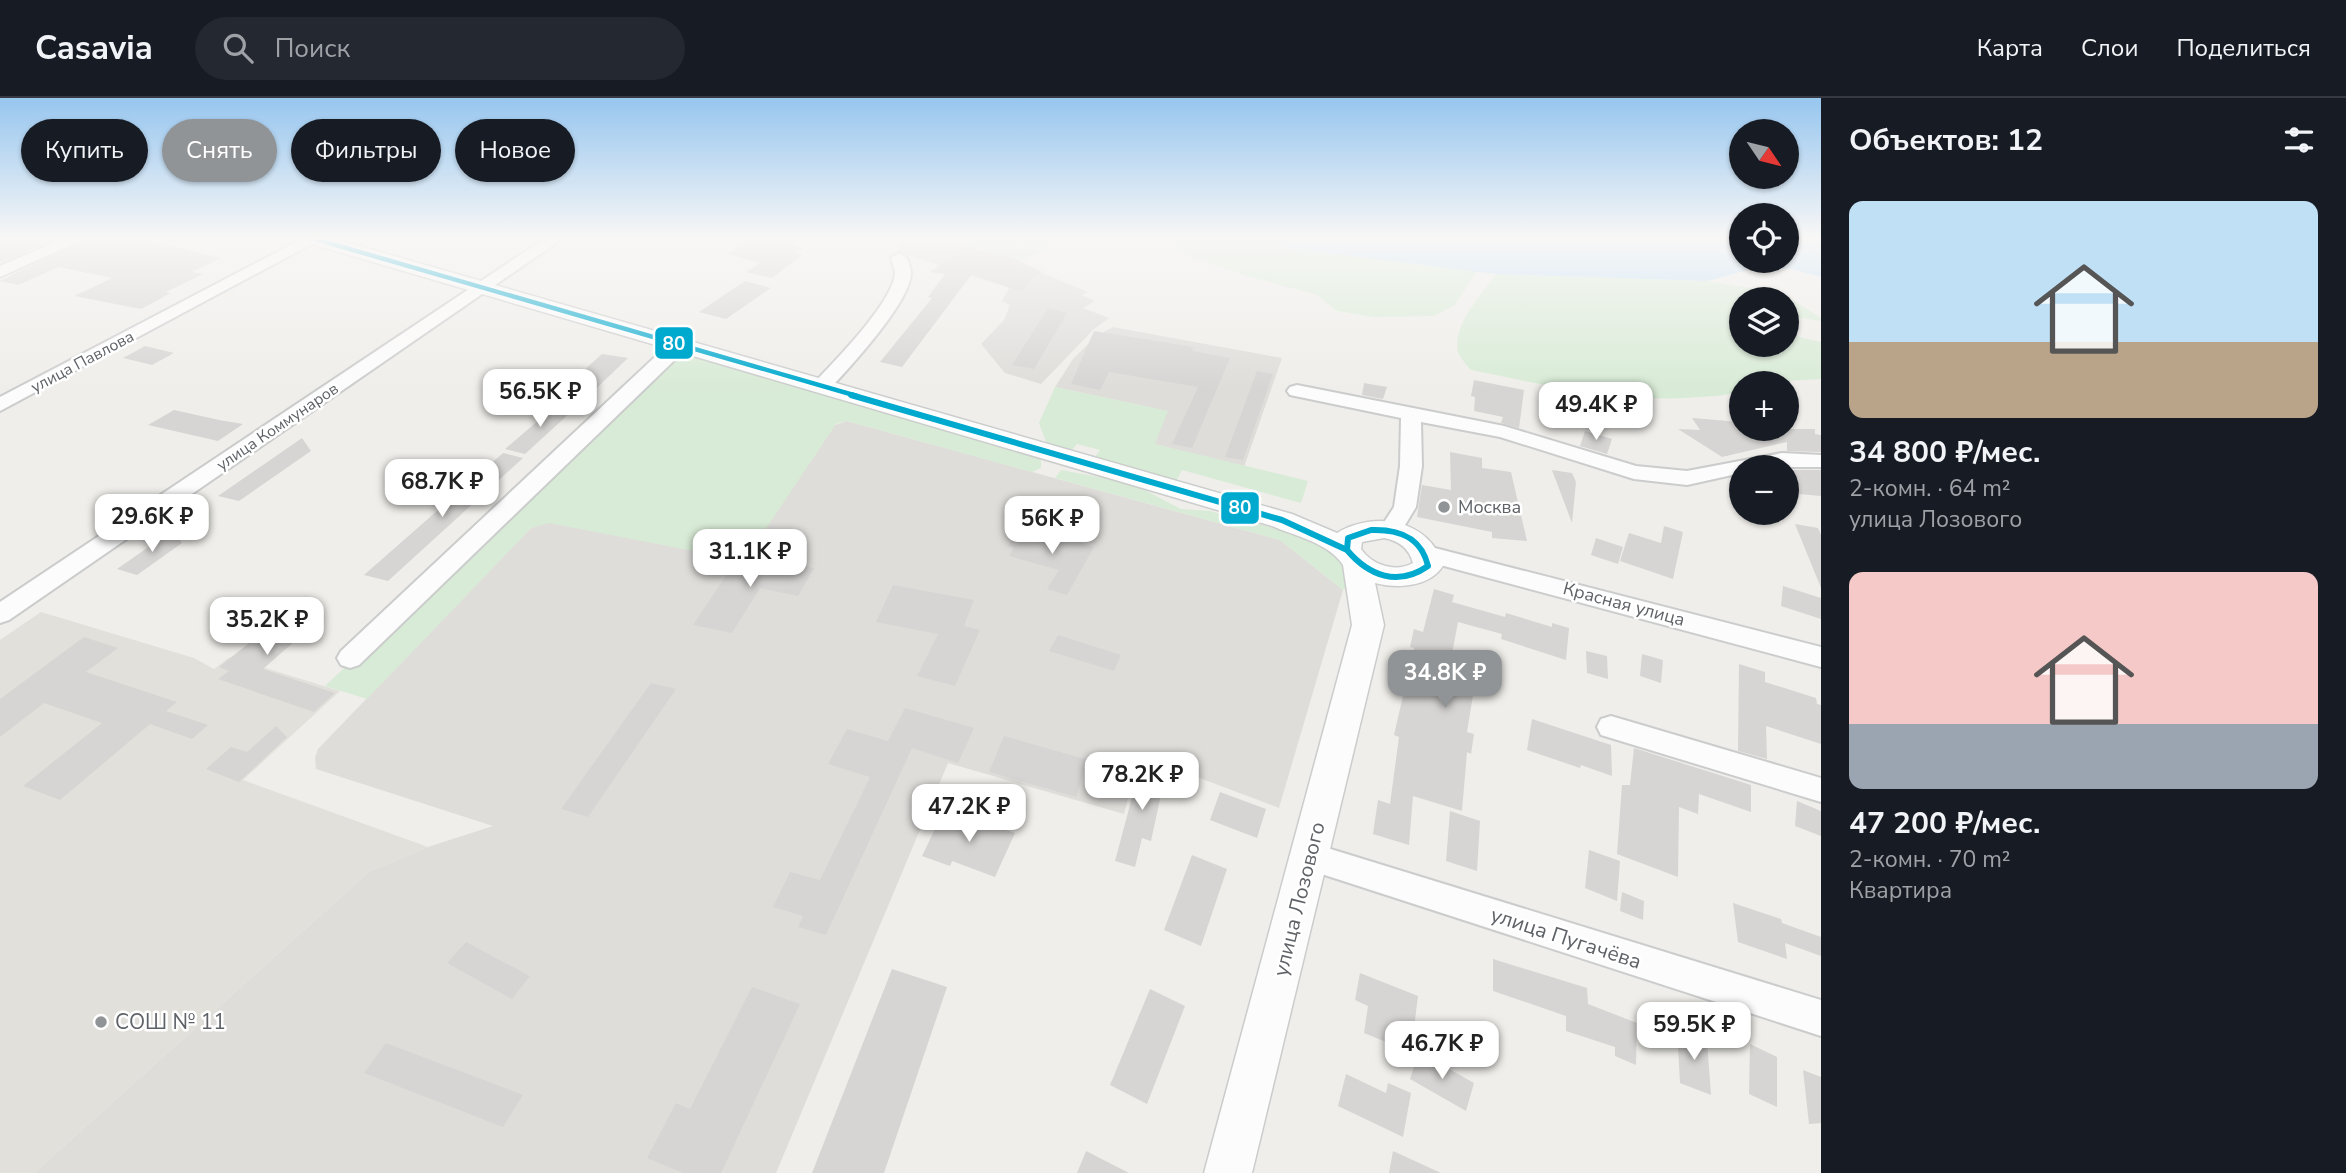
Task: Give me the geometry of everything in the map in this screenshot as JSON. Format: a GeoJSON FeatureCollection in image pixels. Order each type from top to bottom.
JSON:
{"type":"FeatureCollection","features":[{"type":"Feature","properties":{"kind":"street","name":"улица Павлова"},"geometry":{"type":"LineString","coordinates":[[0,405],[219,289]]}},
{"type":"Feature","properties":{"kind":"street","name":"улица Коммунаров"},"geometry":{"type":"LineString","coordinates":[[0,614],[479,289]]}},
{"type":"Feature","properties":{"kind":"street","name":"Красная улица"},"geometry":{"type":"LineString","coordinates":[[489,289],[1282,520],[1355,547],[1380,575],[1405,578]]}},
{"type":"Feature","properties":{"kind":"street"},"geometry":{"type":"LineString","coordinates":[[821,387],[865,338],[899,289]]}},
{"type":"Feature","properties":{"kind":"street"},"geometry":{"type":"LineString","coordinates":[[350,658],[679,345]]}},
{"type":"Feature","properties":{"kind":"street"},"geometry":{"type":"LineString","coordinates":[[1297,391],[1504,432],[1634,472],[1687,478],[1729,469]]}},
{"type":"Feature","properties":{"kind":"street"},"geometry":{"type":"LineString","coordinates":[[1391,530],[1405,507],[1411,466],[1411,413]]}},
{"type":"Feature","properties":{"kind":"street"},"geometry":{"type":"LineString","coordinates":[[1799,460],[1821,461]]}},
{"type":"Feature","properties":{"kind":"street","name":"Красная улица"},"geometry":{"type":"LineString","coordinates":[[1355,547],[1391,530],[1410,538],[1422,546],[1427,554],[1821,657]]}},
{"type":"Feature","properties":{"kind":"street","name":"улица Лозового"},"geometry":{"type":"LineString","coordinates":[[1228,1173],[1311,857],[1367,625],[1355,547]]}},
{"type":"Feature","properties":{"kind":"street"},"geometry":{"type":"LineString","coordinates":[[1405,578],[1420,573],[1428,566],[1427,554]]}},
{"type":"Feature","properties":{"kind":"street","name":"улица Лозового"},"geometry":{"type":"LineString","coordinates":[[1367,625],[1405,578]]}},
{"type":"Feature","properties":{"kind":"street"},"geometry":{"type":"LineString","coordinates":[[1611,727],[1821,789]]}},
{"type":"Feature","properties":{"kind":"street","name":"улица Пугачёва"},"geometry":{"type":"LineString","coordinates":[[1311,857],[1821,1018]]}},
{"type":"Feature","properties":{"kind":"shaded area"},"geometry":{"type":"Polygon","coordinates":[[[1008,289],[1081,289],[1088,292],[1081,295],[1095,301],[1083,308],[1109,318],[1093,330],[1041,384],[1005,373],[981,344],[1004,320],[1010,305],[1002,301],[1008,289]]]}},
{"type":"Feature","properties":{"kind":"shaded area"},"geometry":{"type":"Polygon","coordinates":[[[1113,327],[1282,358],[1244,467],[1154,444],[1167,411],[1055,387],[1073,359],[1096,336],[1113,327]]]}},
{"type":"Feature","properties":{"kind":"shaded area"},"geometry":{"type":"Polygon","coordinates":[[[847,421],[1280,540],[1343,590],[1279,808],[1139,755],[1124,814],[948,763],[776,1173],[34,1173],[370,871],[428,847],[493,826],[316,769],[315,758],[318,749],[531,528],[847,421]]]}},
{"type":"Feature","properties":{"kind":"shaded area","name":"СОШ № 11"},"geometry":{"type":"Polygon","coordinates":[[[41,612],[194,658],[214,669],[230,657],[340,691],[243,780],[428,847],[370,871],[34,1173],[0,1173],[0,640],[41,612]]]}},
{"type":"Feature","properties":{"kind":"green space"},"geometry":{"type":"Polygon","coordinates":[[[1296,289],[1465,289],[1455,305],[1434,316],[1373,317],[1337,311],[1317,295],[1296,289]]]}},
{"type":"Feature","properties":{"kind":"green space"},"geometry":{"type":"Polygon","coordinates":[[[1485,289],[1729,289],[1729,357],[1799,357],[1799,337],[1821,342],[1821,379],[1799,380],[1799,371],[1729,371],[1729,393],[1721,395],[1641,398],[1584,392],[1471,370],[1458,352],[1459,331],[1485,289]]]}},
{"type":"Feature","properties":{"kind":"green space"},"geometry":{"type":"Polygon","coordinates":[[[1799,304],[1821,318],[1821,321],[1799,318],[1799,304]]]}},
{"type":"Feature","properties":{"kind":"green space"},"geometry":{"type":"Polygon","coordinates":[[[692,354],[1041,459],[1041,468],[1032,472],[847,421],[836,424],[749,554],[740,552],[735,559],[549,523],[531,528],[367,699],[325,686],[676,356],[692,354]]]}},
{"type":"Feature","properties":{"kind":"green space"},"geometry":{"type":"Polygon","coordinates":[[[1055,387],[1168,411],[1155,444],[1308,481],[1301,503],[1182,470],[1176,482],[1095,457],[1100,450],[1077,444],[1071,451],[1046,442],[1039,423],[1055,387]]]}},
{"type":"Feature","properties":{"kind":"green space"},"geometry":{"type":"Polygon","coordinates":[[[1061,470],[1131,483],[1181,509],[1210,511],[1295,534],[1327,549],[1349,568],[1352,583],[1343,590],[1280,540],[1055,478],[1061,470]]]}},
{"type":"Feature","properties":{"kind":"building"},"geometry":{"type":"Polygon","coordinates":[[[88,289],[172,289],[166,292],[171,293],[141,309],[74,296],[88,289]]]}},
{"type":"Feature","properties":{"kind":"building"},"geometry":{"type":"Polygon","coordinates":[[[733,289],[769,289],[726,319],[699,312],[733,289]]]}},
{"type":"Feature","properties":{"kind":"building"},"geometry":{"type":"Polygon","coordinates":[[[934,289],[961,289],[902,367],[880,362],[932,298],[928,297],[934,289]]]}},
{"type":"Feature","properties":{"kind":"building"},"geometry":{"type":"Polygon","coordinates":[[[1048,308],[1067,313],[1034,369],[1012,365],[1048,308]]]}},
{"type":"Feature","properties":{"kind":"building"},"geometry":{"type":"Polygon","coordinates":[[[1094,331],[1193,347],[1192,351],[1230,358],[1192,448],[1172,444],[1198,387],[1109,372],[1100,390],[1071,384],[1094,331]]]}},
{"type":"Feature","properties":{"kind":"building"},"geometry":{"type":"Polygon","coordinates":[[[145,346],[174,353],[152,365],[123,358],[145,346]]]}},
{"type":"Feature","properties":{"kind":"building"},"geometry":{"type":"Polygon","coordinates":[[[602,354],[628,358],[581,403],[553,398],[602,354]]]}},
{"type":"Feature","properties":{"kind":"building"},"geometry":{"type":"Polygon","coordinates":[[[1257,371],[1273,374],[1243,460],[1225,457],[1257,371]]]}},
{"type":"Feature","properties":{"kind":"building"},"geometry":{"type":"Polygon","coordinates":[[[1474,380],[1524,390],[1519,428],[1501,423],[1503,417],[1474,411],[1475,397],[1471,396],[1474,380]]]}},
{"type":"Feature","properties":{"kind":"building"},"geometry":{"type":"Polygon","coordinates":[[[1364,383],[1387,387],[1383,399],[1362,395],[1364,383]]]}},
{"type":"Feature","properties":{"kind":"building"},"geometry":{"type":"Polygon","coordinates":[[[561,401],[571,412],[525,454],[505,449],[561,401]]]}},
{"type":"Feature","properties":{"kind":"building"},"geometry":{"type":"Polygon","coordinates":[[[174,410],[243,424],[218,441],[148,425],[174,410]]]}},
{"type":"Feature","properties":{"kind":"building"},"geometry":{"type":"Polygon","coordinates":[[[1692,418],[1729,421],[1729,441],[1799,441],[1799,429],[1815,429],[1815,434],[1821,435],[1821,452],[1787,451],[1787,442],[1722,457],[1678,429],[1700,430],[1692,418]]]}},
{"type":"Feature","properties":{"kind":"building"},"geometry":{"type":"Polygon","coordinates":[[[1585,431],[1612,439],[1607,454],[1580,446],[1585,431]]]}},
{"type":"Feature","properties":{"kind":"building"},"geometry":{"type":"Polygon","coordinates":[[[302,438],[311,451],[239,501],[218,496],[302,438]]]}},
{"type":"Feature","properties":{"kind":"building"},"geometry":{"type":"Polygon","coordinates":[[[1450,452],[1482,458],[1482,468],[1511,472],[1527,541],[1492,538],[1492,532],[1417,517],[1422,485],[1451,490],[1450,452]]]}},
{"type":"Feature","properties":{"kind":"building"},"geometry":{"type":"Polygon","coordinates":[[[503,453],[523,458],[388,581],[364,575],[503,453]]]}},
{"type":"Feature","properties":{"kind":"building"},"geometry":{"type":"Polygon","coordinates":[[[1552,470],[1572,473],[1576,482],[1572,523],[1552,470]]]}},
{"type":"Feature","properties":{"kind":"building"},"geometry":{"type":"Polygon","coordinates":[[[1799,470],[1821,470],[1821,496],[1799,494],[1799,470]]]}},
{"type":"Feature","properties":{"kind":"building"},"geometry":{"type":"Polygon","coordinates":[[[1795,525],[1818,528],[1821,535],[1821,588],[1795,525]]]}},
{"type":"Feature","properties":{"kind":"building"},"geometry":{"type":"Polygon","coordinates":[[[1021,526],[1094,547],[1067,595],[1047,589],[1059,570],[1009,556],[1014,548],[1008,546],[1021,526]]]}},
{"type":"Feature","properties":{"kind":"building"},"geometry":{"type":"Polygon","coordinates":[[[1664,526],[1683,532],[1673,579],[1620,561],[1629,533],[1661,543],[1664,526]]]}},
{"type":"Feature","properties":{"kind":"building"},"geometry":{"type":"Polygon","coordinates":[[[173,530],[182,543],[137,575],[117,569],[173,530]]]}},
{"type":"Feature","properties":{"kind":"building"},"geometry":{"type":"Polygon","coordinates":[[[1596,538],[1623,547],[1618,564],[1591,555],[1596,538]]]}},
{"type":"Feature","properties":{"kind":"building"},"geometry":{"type":"Polygon","coordinates":[[[741,553],[814,568],[798,596],[760,588],[732,633],[693,625],[741,553]]]}},
{"type":"Feature","properties":{"kind":"building"},"geometry":{"type":"Polygon","coordinates":[[[893,585],[974,600],[964,626],[980,630],[955,686],[917,676],[938,634],[876,622],[893,585]]]}},
{"type":"Feature","properties":{"kind":"building"},"geometry":{"type":"Polygon","coordinates":[[[1783,586],[1821,598],[1821,619],[1781,606],[1783,586]]]}},
{"type":"Feature","properties":{"kind":"building"},"geometry":{"type":"Polygon","coordinates":[[[1434,589],[1454,595],[1452,602],[1505,617],[1506,613],[1552,627],[1552,623],[1569,628],[1566,660],[1501,639],[1502,634],[1458,622],[1447,681],[1474,689],[1467,732],[1474,734],[1471,754],[1467,752],[1462,811],[1413,796],[1409,845],[1373,834],[1378,800],[1390,804],[1399,737],[1394,735],[1414,648],[1410,647],[1414,629],[1423,632],[1434,589]]]}},
{"type":"Feature","properties":{"kind":"building"},"geometry":{"type":"Polygon","coordinates":[[[228,601],[312,626],[263,669],[335,693],[314,712],[218,679],[229,671],[219,667],[259,635],[229,626],[234,622],[210,615],[228,601]]]}},
{"type":"Feature","properties":{"kind":"building"},"geometry":{"type":"Polygon","coordinates":[[[1058,635],[1121,655],[1114,671],[1049,651],[1058,635]]]}},
{"type":"Feature","properties":{"kind":"building"},"geometry":{"type":"Polygon","coordinates":[[[84,637],[118,648],[86,672],[177,702],[166,711],[208,725],[192,739],[150,724],[60,800],[23,786],[102,723],[44,703],[0,737],[0,699],[84,637]]]}},
{"type":"Feature","properties":{"kind":"building"},"geometry":{"type":"Polygon","coordinates":[[[1586,651],[1607,656],[1608,679],[1587,673],[1586,651]]]}},
{"type":"Feature","properties":{"kind":"building"},"geometry":{"type":"Polygon","coordinates":[[[1642,654],[1663,660],[1661,683],[1640,676],[1642,654]]]}},
{"type":"Feature","properties":{"kind":"building"},"geometry":{"type":"Polygon","coordinates":[[[1739,664],[1765,672],[1765,682],[1816,698],[1817,704],[1821,705],[1821,744],[1766,726],[1767,759],[1738,751],[1739,664]]]}},
{"type":"Feature","properties":{"kind":"building"},"geometry":{"type":"Polygon","coordinates":[[[651,683],[676,689],[588,817],[561,809],[651,683]]]}},
{"type":"Feature","properties":{"kind":"building"},"geometry":{"type":"Polygon","coordinates":[[[905,708],[974,728],[958,763],[912,748],[826,935],[798,927],[803,916],[773,907],[790,872],[820,880],[870,777],[828,764],[847,729],[888,741],[905,708]]]}},
{"type":"Feature","properties":{"kind":"building"},"geometry":{"type":"Polygon","coordinates":[[[1532,719],[1611,745],[1612,776],[1527,750],[1532,719]]]}},
{"type":"Feature","properties":{"kind":"building"},"geometry":{"type":"Polygon","coordinates":[[[276,726],[287,737],[239,782],[206,769],[231,747],[247,752],[276,726]]]}},
{"type":"Feature","properties":{"kind":"building"},"geometry":{"type":"Polygon","coordinates":[[[1004,736],[1088,760],[1076,797],[989,772],[1004,736]]]}},
{"type":"Feature","properties":{"kind":"building"},"geometry":{"type":"Polygon","coordinates":[[[1634,748],[1751,785],[1751,812],[1699,794],[1698,814],[1679,807],[1678,877],[1617,854],[1622,785],[1630,785],[1634,748]]]}},
{"type":"Feature","properties":{"kind":"building"},"geometry":{"type":"Polygon","coordinates":[[[1142,760],[1167,767],[1151,841],[1142,838],[1135,867],[1115,861],[1142,760]]]}},
{"type":"Feature","properties":{"kind":"building"},"geometry":{"type":"Polygon","coordinates":[[[1220,792],[1266,809],[1257,838],[1210,820],[1220,792]]]}},
{"type":"Feature","properties":{"kind":"building"},"geometry":{"type":"Polygon","coordinates":[[[1797,801],[1821,811],[1821,836],[1795,826],[1797,801]]]}},
{"type":"Feature","properties":{"kind":"building"},"geometry":{"type":"Polygon","coordinates":[[[944,810],[1015,833],[995,877],[952,861],[950,866],[922,856],[944,810]]]}},
{"type":"Feature","properties":{"kind":"building"},"geometry":{"type":"Polygon","coordinates":[[[1450,811],[1480,821],[1477,871],[1446,861],[1450,811]]]}},
{"type":"Feature","properties":{"kind":"building"},"geometry":{"type":"Polygon","coordinates":[[[1589,850],[1620,861],[1617,901],[1585,888],[1589,850]]]}},
{"type":"Feature","properties":{"kind":"building"},"geometry":{"type":"Polygon","coordinates":[[[1192,855],[1227,869],[1201,946],[1164,930],[1192,855]]]}},
{"type":"Feature","properties":{"kind":"building"},"geometry":{"type":"Polygon","coordinates":[[[1622,892],[1644,901],[1643,920],[1620,911],[1622,892]]]}},
{"type":"Feature","properties":{"kind":"building"},"geometry":{"type":"Polygon","coordinates":[[[1733,903],[1781,919],[1782,923],[1821,937],[1821,956],[1785,943],[1787,959],[1738,942],[1733,903]]]}},
{"type":"Feature","properties":{"kind":"building"},"geometry":{"type":"Polygon","coordinates":[[[466,942],[530,976],[512,999],[447,963],[466,942]]]}},
{"type":"Feature","properties":{"kind":"building"},"geometry":{"type":"Polygon","coordinates":[[[1493,959],[1587,988],[1588,1004],[1637,1023],[1636,1065],[1615,1056],[1615,1047],[1566,1031],[1566,1016],[1493,991],[1493,959]]]}},
{"type":"Feature","properties":{"kind":"building"},"geometry":{"type":"Polygon","coordinates":[[[892,969],[947,987],[884,1173],[812,1173],[892,969]]]}},
{"type":"Feature","properties":{"kind":"building"},"geometry":{"type":"Polygon","coordinates":[[[1360,973],[1418,996],[1411,1052],[1364,1033],[1368,1006],[1355,1000],[1360,973]]]}},
{"type":"Feature","properties":{"kind":"building"},"geometry":{"type":"Polygon","coordinates":[[[752,987],[800,1004],[721,1173],[683,1173],[647,1158],[676,1103],[690,1109],[752,987]]]}},
{"type":"Feature","properties":{"kind":"building"},"geometry":{"type":"Polygon","coordinates":[[[1150,989],[1185,1006],[1147,1104],[1110,1085],[1150,989]]]}},
{"type":"Feature","properties":{"kind":"building"},"geometry":{"type":"Polygon","coordinates":[[[1677,1029],[1707,1040],[1711,1095],[1680,1083],[1677,1029]]]}},
{"type":"Feature","properties":{"kind":"building"},"geometry":{"type":"Polygon","coordinates":[[[386,1043],[523,1095],[503,1127],[364,1073],[386,1043]]]}},
{"type":"Feature","properties":{"kind":"building"},"geometry":{"type":"Polygon","coordinates":[[[1750,1044],[1777,1057],[1777,1107],[1749,1094],[1750,1044]]]}},
{"type":"Feature","properties":{"kind":"building"},"geometry":{"type":"Polygon","coordinates":[[[1419,1052],[1474,1083],[1466,1111],[1410,1079],[1419,1052]]]}},
{"type":"Feature","properties":{"kind":"building"},"geometry":{"type":"Polygon","coordinates":[[[1803,1070],[1821,1077],[1821,1123],[1809,1124],[1803,1070]]]}},
{"type":"Feature","properties":{"kind":"building"},"geometry":{"type":"Polygon","coordinates":[[[1346,1074],[1386,1093],[1388,1083],[1411,1093],[1403,1137],[1338,1106],[1346,1074]]]}},
{"type":"Feature","properties":{"kind":"building"},"geometry":{"type":"Polygon","coordinates":[[[1086,1151],[1129,1173],[1077,1173],[1086,1151]]]}},
{"type":"Feature","properties":{"kind":"building"},"geometry":{"type":"Polygon","coordinates":[[[1393,1151],[1441,1173],[1389,1173],[1393,1151]]]}},
{"type":"Feature","properties":{"kind":"transit line","name":"80"},"geometry":{"type":"LineString","coordinates":[[488,289],[1282,520],[1347,550]]}},
{"type":"Feature","properties":{"kind":"transit line","name":"80"},"geometry":{"type":"LineString","coordinates":[[1371,530],[1397,532],[1409,536],[1418,544],[1425,553],[1428,566],[1412,575],[1393,577],[1365,568],[1357,563],[1347,550],[1348,538],[1359,533],[1371,530]]}},
{"type":"Feature","properties":{"kind":"place","name":"Москва"},"geometry":{"type":"Point","coordinates":[1444,507]}},
{"type":"Feature","properties":{"kind":"place","name":"СОШ № 11"},"geometry":{"type":"Point","coordinates":[101,1022]}}]}
